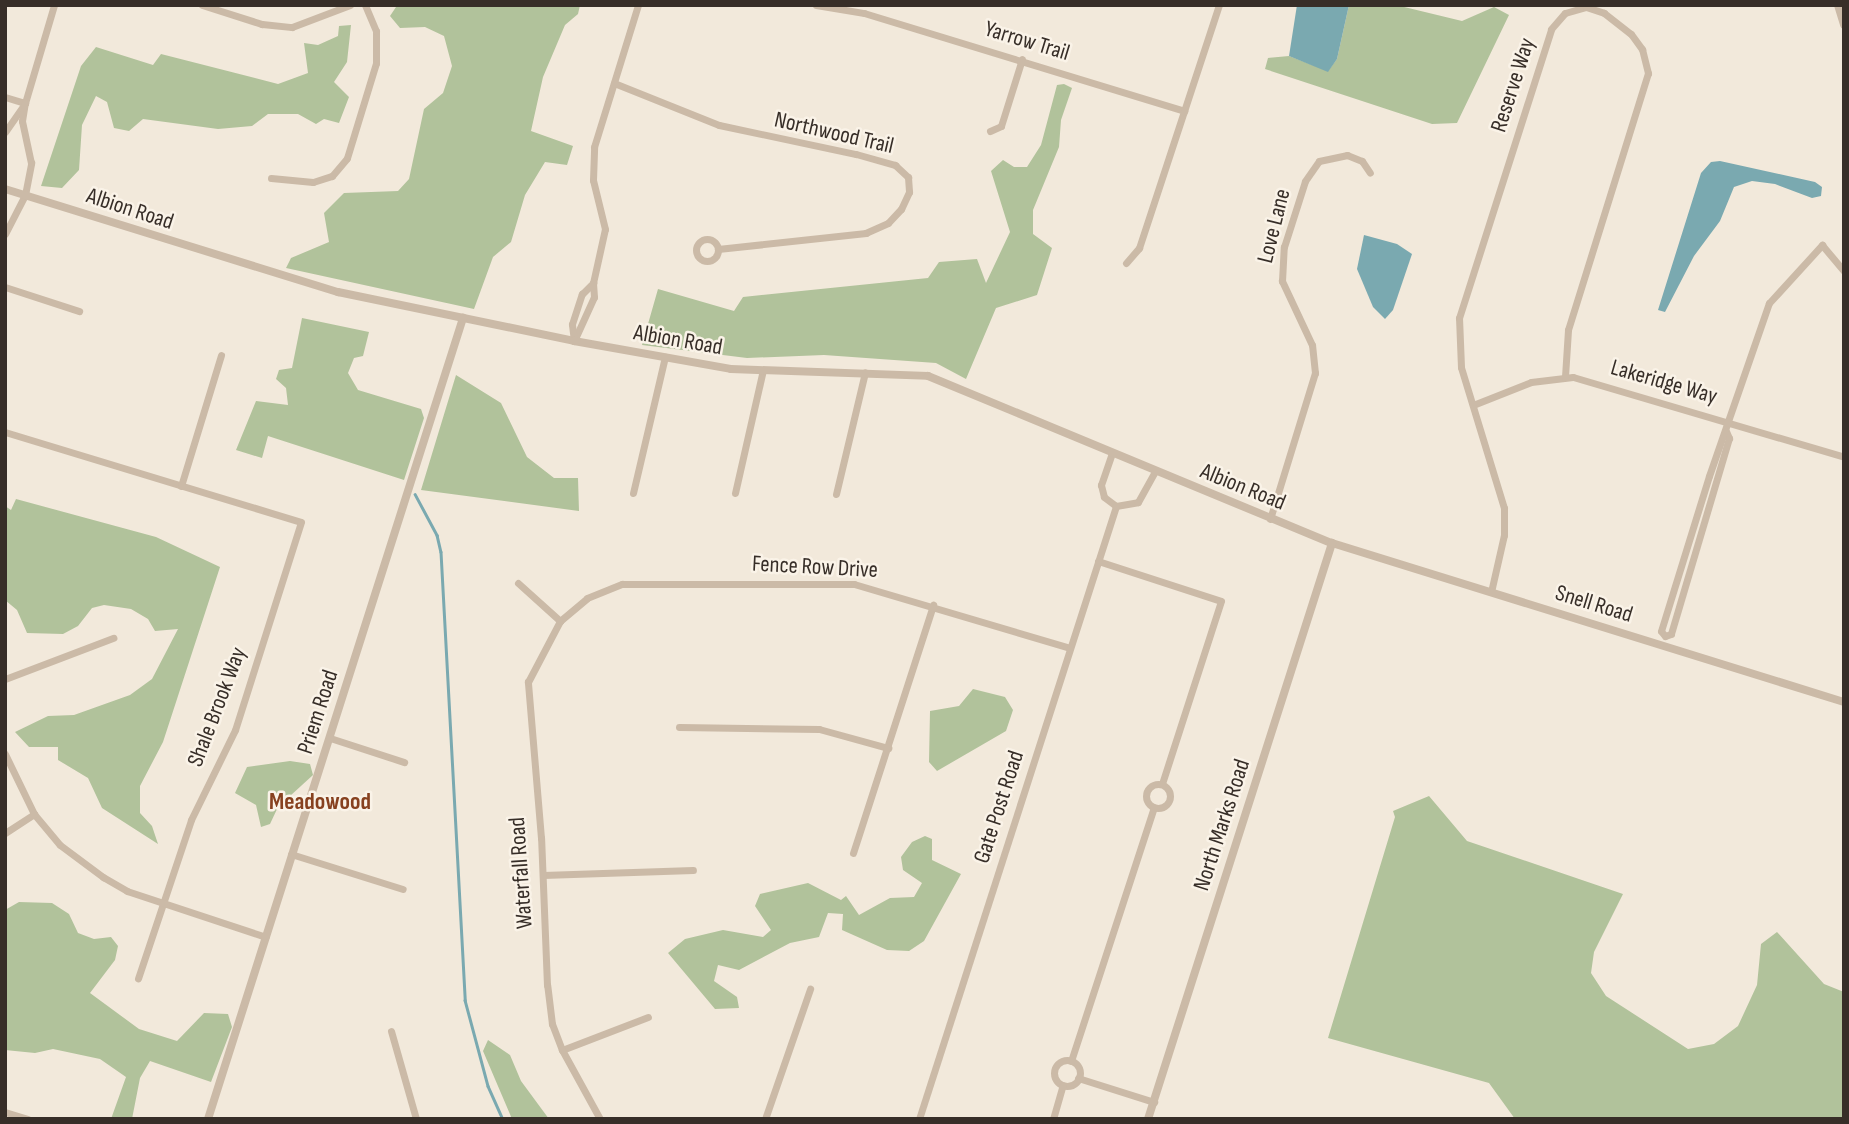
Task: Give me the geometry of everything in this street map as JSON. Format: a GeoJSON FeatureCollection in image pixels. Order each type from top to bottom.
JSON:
{"type":"FeatureCollection","features":[{"type":"Feature","properties":{"kind":"street"},"geometry":{"type":"LineString","coordinates":[[5,234],[25,195],[31,163],[22,121],[54,5]]}},
{"type":"Feature","properties":{"kind":"street"},"geometry":{"type":"LineString","coordinates":[[202,5],[262,24],[292,27],[350,5]]}},
{"type":"Feature","properties":{"kind":"street"},"geometry":{"type":"LineString","coordinates":[[271,178],[313,182],[332,176],[347,159],[376,63],[376,31],[365,5]]}},
{"type":"Feature","properties":{"kind":"street"},"geometry":{"type":"LineString","coordinates":[[574,341],[594,298],[593,283],[605,229],[593,180],[594,147],[638,5]]}},
{"type":"Feature","properties":{"kind":"street","name":"Yarrow Trail"},"geometry":{"type":"LineString","coordinates":[[816,5],[864,13],[1022,59],[1185,111]]}},
{"type":"Feature","properties":{"kind":"street"},"geometry":{"type":"LineString","coordinates":[[1126,263],[1139,248],[1219,5]]}},
{"type":"Feature","properties":{"kind":"street"},"geometry":{"type":"LineString","coordinates":[[1838,5],[1844,25]]}},
{"type":"Feature","properties":{"kind":"street","name":"Reserve Way"},"geometry":{"type":"LineString","coordinates":[[1491,592],[1502,544],[1504,508],[1458,346],[1462,307],[1551,29],[1565,13],[1586,7],[1604,13],[1631,34],[1644,55],[1648,73],[1568,330],[1565,377]]}},
{"type":"Feature","properties":{"kind":"street"},"geometry":{"type":"LineString","coordinates":[[990,131],[1001,126],[1022,59]]}},
{"type":"Feature","properties":{"kind":"street","name":"Northwood Trail"},"geometry":{"type":"LineString","coordinates":[[614,83],[719,125],[856,154],[895,165],[908,177],[909,191],[901,209],[888,223],[866,233],[718,249]]}},
{"type":"Feature","properties":{"kind":"street"},"geometry":{"type":"LineString","coordinates":[[5,97],[25,103]]}},
{"type":"Feature","properties":{"kind":"street"},"geometry":{"type":"LineString","coordinates":[[5,132],[25,103]]}},
{"type":"Feature","properties":{"kind":"street","name":"Love Lane"},"geometry":{"type":"LineString","coordinates":[[1270,519],[1315,373],[1312,345],[1282,281],[1284,247],[1305,181],[1319,161],[1347,155],[1362,161],[1370,173]]}},
{"type":"Feature","properties":{"kind":"street","name":"Albion Road"},"geometry":{"type":"LineString","coordinates":[[5,189],[338,292],[574,341],[763,370],[864,372],[935,379],[1332,543]]}},
{"type":"Feature","properties":{"kind":"street"},"geometry":{"type":"LineString","coordinates":[[1663,640],[1661,631],[1769,303],[1822,245],[1844,271]]}},
{"type":"Feature","properties":{"kind":"street"},"geometry":{"type":"LineString","coordinates":[[574,341],[572,324],[582,294],[593,283]]}},
{"type":"Feature","properties":{"kind":"street"},"geometry":{"type":"LineString","coordinates":[[5,287],[79,311]]}},
{"type":"Feature","properties":{"kind":"street","name":"Priem Road"},"geometry":{"type":"LineString","coordinates":[[208,1119],[463,318]]}},
{"type":"Feature","properties":{"kind":"street"},"geometry":{"type":"LineString","coordinates":[[5,432],[181,486],[221,355]]}},
{"type":"Feature","properties":{"kind":"street"},"geometry":{"type":"LineString","coordinates":[[633,493],[665,357]]}},
{"type":"Feature","properties":{"kind":"street"},"geometry":{"type":"LineString","coordinates":[[735,493],[763,370]]}},
{"type":"Feature","properties":{"kind":"street"},"geometry":{"type":"LineString","coordinates":[[836,494],[864,372]]}},
{"type":"Feature","properties":{"kind":"street","name":"Lakeridge Way"},"geometry":{"type":"LineString","coordinates":[[1473,405],[1531,382],[1565,377],[1730,421],[1844,457]]}},
{"type":"Feature","properties":{"kind":"street"},"geometry":{"type":"LineString","coordinates":[[1112,453],[1101,485],[1104,497],[1116,506],[1138,502],[1155,471]]}},
{"type":"Feature","properties":{"kind":"street","name":"Shale Brook Way"},"geometry":{"type":"LineString","coordinates":[[138,978],[191,820],[235,730],[301,522],[181,486]]}},
{"type":"Feature","properties":{"kind":"street","name":"Gate Post Road"},"geometry":{"type":"LineString","coordinates":[[919,1119],[1116,506]]}},
{"type":"Feature","properties":{"kind":"street","name":"Snell Road"},"geometry":{"type":"LineString","coordinates":[[1332,543],[1491,592],[1663,640],[1844,702]]}},
{"type":"Feature","properties":{"kind":"street","name":"North Marks Road"},"geometry":{"type":"LineString","coordinates":[[1148,1119],[1332,543]]}},
{"type":"Feature","properties":{"kind":"street"},"geometry":{"type":"LineString","coordinates":[[1098,561],[1221,601],[1162,785],[1170,798],[1163,807],[1154,807],[1147,801],[1146,793],[1150,786],[1162,785]]}},
{"type":"Feature","properties":{"kind":"street"},"geometry":{"type":"LineString","coordinates":[[518,583],[560,621]]}},
{"type":"Feature","properties":{"kind":"street","name":"Fence Row Drive"},"geometry":{"type":"LineString","coordinates":[[560,621],[587,598],[636,583],[854,584],[933,605],[1070,649]]}},
{"type":"Feature","properties":{"kind":"street"},"geometry":{"type":"LineString","coordinates":[[853,853],[933,605]]}},
{"type":"Feature","properties":{"kind":"street","name":"Waterfall Road"},"geometry":{"type":"LineString","coordinates":[[560,621],[528,681],[543,875],[547,985],[552,1024],[562,1050],[600,1119]]}},
{"type":"Feature","properties":{"kind":"street"},"geometry":{"type":"LineString","coordinates":[[5,679],[113,638]]}},
{"type":"Feature","properties":{"kind":"street"},"geometry":{"type":"LineString","coordinates":[[679,727],[819,729],[888,748]]}},
{"type":"Feature","properties":{"kind":"street"},"geometry":{"type":"LineString","coordinates":[[330,738],[404,762]]}},
{"type":"Feature","properties":{"kind":"street"},"geometry":{"type":"LineString","coordinates":[[5,754],[34,814],[60,845],[103,877],[163,903],[266,937]]}},
{"type":"Feature","properties":{"kind":"street"},"geometry":{"type":"LineString","coordinates":[[1071,1061],[1154,807]]}},
{"type":"Feature","properties":{"kind":"street"},"geometry":{"type":"LineString","coordinates":[[5,833],[34,814]]}},
{"type":"Feature","properties":{"kind":"street"},"geometry":{"type":"LineString","coordinates":[[291,854],[403,889]]}},
{"type":"Feature","properties":{"kind":"street"},"geometry":{"type":"LineString","coordinates":[[543,875],[693,870]]}},
{"type":"Feature","properties":{"kind":"street"},"geometry":{"type":"LineString","coordinates":[[765,1119],[810,989]]}},
{"type":"Feature","properties":{"kind":"street"},"geometry":{"type":"LineString","coordinates":[[562,1050],[648,1017]]}},
{"type":"Feature","properties":{"kind":"street"},"geometry":{"type":"LineString","coordinates":[[391,1031],[416,1119]]}},
{"type":"Feature","properties":{"kind":"street"},"geometry":{"type":"LineString","coordinates":[[1063,1085],[1054,1070],[1061,1061],[1071,1061],[1077,1066],[1078,1077]]}},
{"type":"Feature","properties":{"kind":"street"},"geometry":{"type":"LineString","coordinates":[[1053,1119],[1063,1085],[1078,1077],[1154,1101]]}},
{"type":"Feature","properties":{"kind":"street"},"geometry":{"type":"LineString","coordinates":[[5,1112],[28,1119]]}},
{"type":"Feature","properties":{"kind":"green space"},"geometry":{"type":"Polygon","coordinates":[[[580,5],[578,14],[565,25],[543,77],[531,131],[573,146],[567,165],[545,162],[525,195],[511,242],[493,257],[474,309],[286,268],[291,258],[329,242],[324,213],[344,193],[398,191],[409,179],[424,109],[443,93],[452,66],[444,36],[425,27],[400,28],[390,16],[396,7],[580,5]]]}},
{"type":"Feature","properties":{"kind":"green space"},"geometry":{"type":"Polygon","coordinates":[[[1349,5],[1396,5],[1462,21],[1494,7],[1509,15],[1457,123],[1432,124],[1265,69],[1268,58],[1289,56],[1328,71],[1337,59],[1349,5]]]}},
{"type":"Feature","properties":{"kind":"green space"},"geometry":{"type":"Polygon","coordinates":[[[351,25],[347,62],[334,82],[349,97],[339,123],[324,119],[316,124],[298,114],[268,114],[252,126],[218,129],[143,119],[129,131],[114,128],[107,102],[96,96],[82,125],[79,170],[62,188],[41,186],[81,66],[96,47],[153,65],[161,54],[278,84],[308,73],[304,43],[318,45],[338,36],[339,26],[351,25]]]}},
{"type":"Feature","properties":{"kind":"green space"},"geometry":{"type":"Polygon","coordinates":[[[1064,84],[1072,88],[1061,120],[1059,147],[1033,210],[1033,234],[1052,248],[1037,295],[996,308],[966,379],[936,363],[824,355],[747,358],[642,345],[658,289],[734,311],[743,297],[928,278],[939,262],[977,259],[986,283],[1010,232],[991,171],[1003,160],[1014,167],[1027,167],[1041,145],[1057,85],[1064,84]]]}},
{"type":"Feature","properties":{"kind":"green space"},"geometry":{"type":"Polygon","coordinates":[[[302,318],[369,332],[363,356],[354,358],[348,373],[358,390],[421,409],[424,418],[404,480],[268,436],[262,458],[236,450],[256,401],[288,405],[286,388],[276,379],[279,370],[292,368],[302,318]]]}},
{"type":"Feature","properties":{"kind":"green space"},"geometry":{"type":"Polygon","coordinates":[[[456,375],[501,403],[527,457],[554,478],[578,478],[579,511],[421,490],[456,375]]]}},
{"type":"Feature","properties":{"kind":"green space"},"geometry":{"type":"Polygon","coordinates":[[[16,499],[156,537],[220,567],[163,742],[140,786],[140,813],[152,826],[158,844],[102,808],[88,778],[58,760],[58,747],[29,747],[15,732],[48,716],[74,715],[130,695],[152,679],[178,629],[155,631],[148,619],[131,609],[104,605],[92,608],[78,626],[63,634],[27,633],[17,610],[5,600],[5,506],[11,510],[16,499]]]}},
{"type":"Feature","properties":{"kind":"green space"},"geometry":{"type":"Polygon","coordinates":[[[973,689],[1005,697],[1013,710],[1006,731],[937,771],[929,762],[930,711],[959,706],[973,689]]]}},
{"type":"Feature","properties":{"kind":"green space"},"geometry":{"type":"Polygon","coordinates":[[[290,761],[310,764],[313,775],[278,807],[270,824],[261,827],[256,805],[235,793],[247,767],[290,761]]]}},
{"type":"Feature","properties":{"kind":"green space"},"geometry":{"type":"Polygon","coordinates":[[[1429,796],[1467,841],[1623,894],[1594,952],[1591,973],[1606,996],[1688,1049],[1714,1044],[1738,1026],[1757,985],[1761,944],[1777,932],[1824,984],[1844,992],[1844,1119],[1515,1119],[1489,1083],[1328,1038],[1395,817],[1393,811],[1429,796]]]}},
{"type":"Feature","properties":{"kind":"green space"},"geometry":{"type":"Polygon","coordinates":[[[925,836],[932,839],[932,860],[961,874],[924,941],[909,951],[887,950],[842,930],[843,914],[828,913],[819,937],[790,943],[739,970],[718,965],[714,981],[737,997],[739,1008],[715,1009],[668,953],[685,939],[723,930],[763,937],[771,930],[755,906],[760,894],[808,883],[841,900],[846,896],[859,915],[890,898],[914,897],[922,883],[903,870],[901,857],[912,842],[925,836]]]}},
{"type":"Feature","properties":{"kind":"green space"},"geometry":{"type":"Polygon","coordinates":[[[19,902],[52,903],[69,914],[78,933],[94,939],[111,937],[118,946],[115,960],[90,993],[139,1029],[177,1041],[204,1013],[228,1014],[232,1027],[211,1082],[150,1061],[140,1078],[132,1119],[111,1119],[126,1077],[100,1059],[53,1049],[35,1053],[5,1050],[5,910],[19,902]]]}},
{"type":"Feature","properties":{"kind":"green space"},"geometry":{"type":"Polygon","coordinates":[[[488,1040],[510,1055],[521,1081],[549,1119],[512,1119],[483,1051],[488,1040]]]}},
{"type":"Feature","properties":{"kind":"water"},"geometry":{"type":"Polygon","coordinates":[[[1297,5],[1349,5],[1337,59],[1328,72],[1289,56],[1297,5]]]}},
{"type":"Feature","properties":{"kind":"water"},"geometry":{"type":"Polygon","coordinates":[[[1720,161],[1815,182],[1822,187],[1821,196],[1812,198],[1775,184],[1752,181],[1734,187],[1720,221],[1694,256],[1665,312],[1658,310],[1701,173],[1711,162],[1720,161]]]}},
{"type":"Feature","properties":{"kind":"water"},"geometry":{"type":"Polygon","coordinates":[[[1364,235],[1397,244],[1412,254],[1393,310],[1385,319],[1373,307],[1357,269],[1364,235]]]}},
{"type":"Feature","properties":{"kind":"waterway"},"geometry":{"type":"LineString","coordinates":[[415,494],[437,535],[441,552],[465,1000],[488,1086],[503,1119]]}},
{"type":"Feature","properties":{"kind":"district","name":"Meadowood"},"geometry":{"type":"Point","coordinates":[320,802]}}]}
